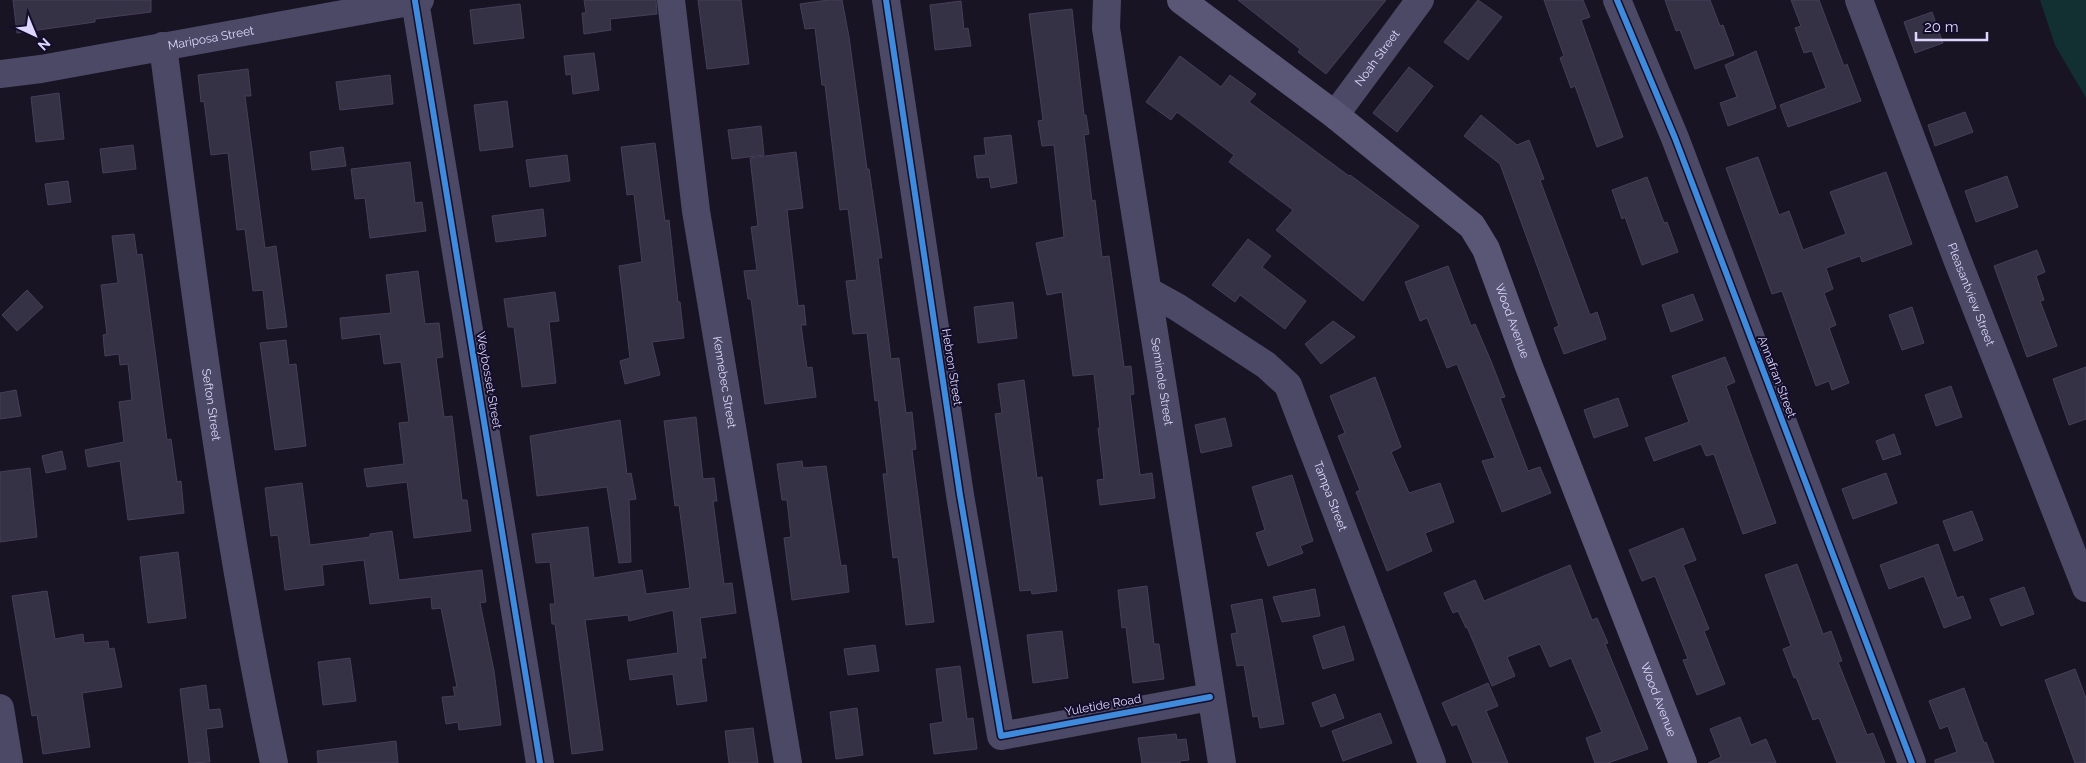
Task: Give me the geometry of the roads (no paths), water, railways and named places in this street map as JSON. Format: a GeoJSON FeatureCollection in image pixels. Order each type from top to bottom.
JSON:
{"type":"FeatureCollection","features":[{"type":"Feature","properties":{"kind":"main road","name":"Wood Avenue"},"geometry":{"type":"LineString","coordinates":[[1181,0],[1335,115],[1472,226],[1486,249],[1528,364],[1683,763]]}},
{"type":"Feature","properties":{"kind":"street","name":"Mariposa Street"},"geometry":{"type":"LineString","coordinates":[[0,74],[417,0]]}},
{"type":"Feature","properties":{"kind":"street","name":"Weybosset Street"},"geometry":{"type":"LineString","coordinates":[[417,0],[540,763]]}},
{"type":"Feature","properties":{"kind":"street","name":"Kennebec Street"},"geometry":{"type":"LineString","coordinates":[[671,0],[696,211],[788,763]]}},
{"type":"Feature","properties":{"kind":"street","name":"Hebron Street"},"geometry":{"type":"LineString","coordinates":[[886,0],[960,495],[1001,736]]}},
{"type":"Feature","properties":{"kind":"street","name":"Seminole Street"},"geometry":{"type":"LineString","coordinates":[[1107,0],[1106,28],[1210,697],[1222,763]]}},
{"type":"Feature","properties":{"kind":"street","name":"Noah Street"},"geometry":{"type":"LineString","coordinates":[[1335,115],[1420,0]]}},
{"type":"Feature","properties":{"kind":"street","name":"Annafran Street"},"geometry":{"type":"LineString","coordinates":[[1617,0],[1675,138],[1912,763]]}},
{"type":"Feature","properties":{"kind":"street","name":"Pleasantview Street"},"geometry":{"type":"LineString","coordinates":[[1859,0],[2086,588]]}},
{"type":"Feature","properties":{"kind":"street","name":"Sefton Street"},"geometry":{"type":"LineString","coordinates":[[163,46],[198,324],[256,674],[274,763]]}},
{"type":"Feature","properties":{"kind":"street","name":"Tampa Street"},"geometry":{"type":"LineString","coordinates":[[1148,291],[1177,307],[1266,365],[1288,385],[1432,763]]}},
{"type":"Feature","properties":{"kind":"street","name":"Yuletide Road"},"geometry":{"type":"LineString","coordinates":[[1001,736],[1210,697]]}},
{"type":"Feature","properties":{"kind":"street"},"geometry":{"type":"LineString","coordinates":[[0,708],[9,763]]}}]}
